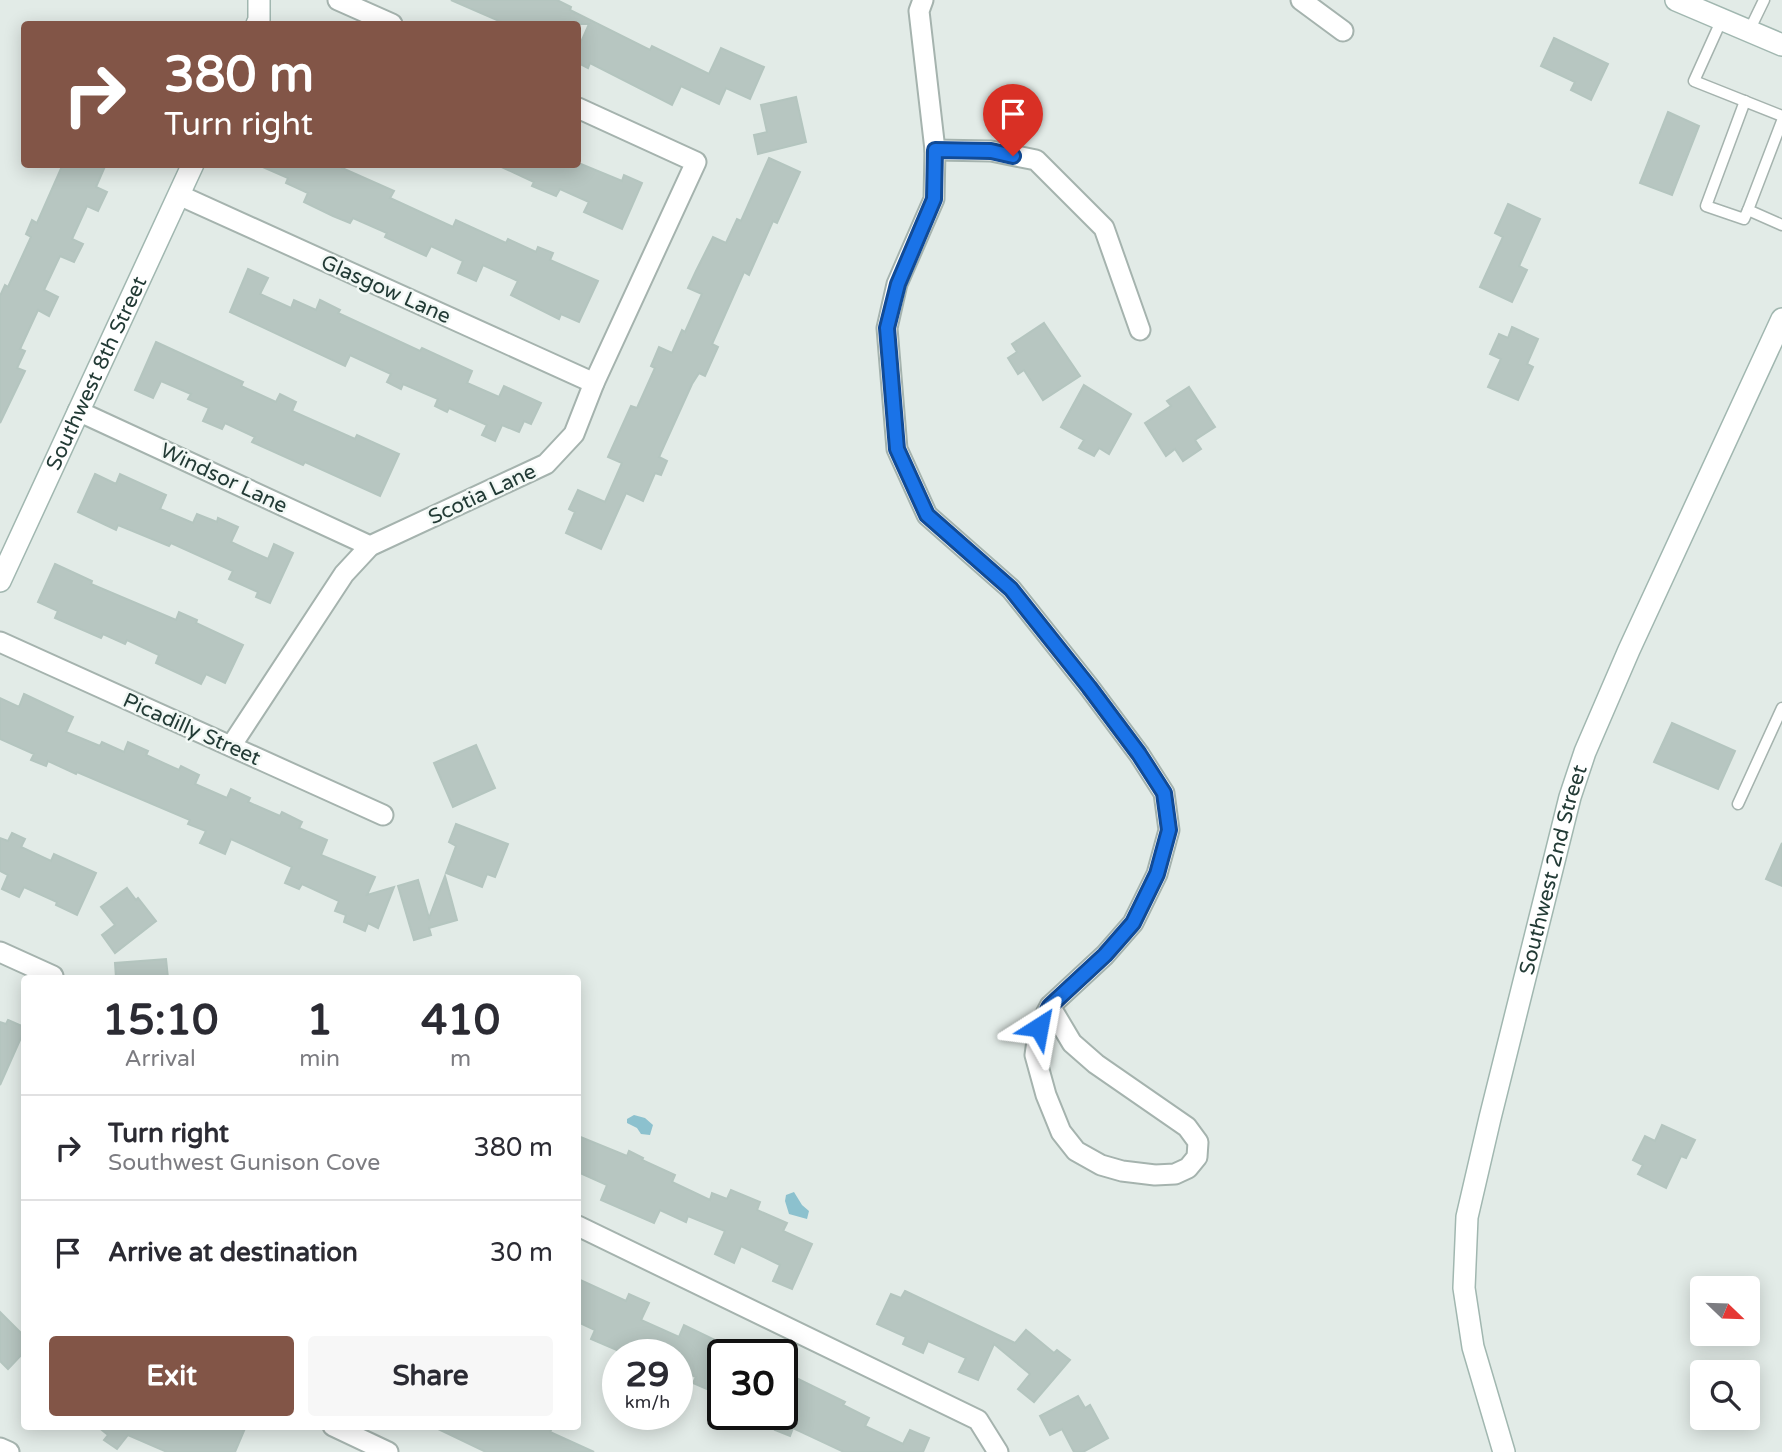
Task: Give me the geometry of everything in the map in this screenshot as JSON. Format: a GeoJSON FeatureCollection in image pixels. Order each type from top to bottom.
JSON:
{"type":"FeatureCollection","features":[{"type":"Feature","properties":{"kind":"main road"},"geometry":{"type":"LineString","coordinates":[[259,0],[259,21]]}},
{"type":"Feature","properties":{"kind":"main road"},"geometry":{"type":"LineString","coordinates":[[1676,0],[1782,46]]}},
{"type":"Feature","properties":{"kind":"main road","name":"Southwest 8th Street"},"geometry":{"type":"LineString","coordinates":[[0,581],[191,168]]}},
{"type":"Feature","properties":{"kind":"main road","name":"Southwest 2nd Street"},"geometry":{"type":"LineString","coordinates":[[1504,1452],[1473,1347],[1464,1288],[1467,1217],[1490,1118],[1570,797],[1585,752],[1629,650],[1782,319]]}},
{"type":"Feature","properties":{"kind":"street"},"geometry":{"type":"LineString","coordinates":[[338,0],[385,21]]}},
{"type":"Feature","properties":{"kind":"street"},"geometry":{"type":"LineString","coordinates":[[923,0],[919,11],[935,150],[934,199],[898,284],[887,328],[897,449],[927,515],[1011,589],[1089,687],[1139,754],[1164,793],[1169,830],[1157,874],[1133,923],[1105,955],[1050,1006],[1039,1027],[1035,1055],[1046,1095],[1061,1132],[1076,1150],[1101,1165],[1122,1171],[1155,1175],[1175,1174],[1188,1168],[1197,1157],[1198,1142],[1187,1127],[1096,1064],[1072,1043],[1050,1006]]}},
{"type":"Feature","properties":{"kind":"street"},"geometry":{"type":"LineString","coordinates":[[1301,0],[1343,31]]}},
{"type":"Feature","properties":{"kind":"street","name":"Scotia Lane"},"geometry":{"type":"LineString","coordinates":[[230,746],[344,574],[370,546],[546,464],[574,434],[594,383],[696,162],[581,109]]}},
{"type":"Feature","properties":{"kind":"street"},"geometry":{"type":"LineString","coordinates":[[935,150],[991,151],[1036,160],[1104,228],[1140,330]]}},
{"type":"Feature","properties":{"kind":"street","name":"Glasgow Lane"},"geometry":{"type":"LineString","coordinates":[[179,195],[594,383]]}},
{"type":"Feature","properties":{"kind":"street","name":"Windsor Lane"},"geometry":{"type":"LineString","coordinates":[[78,411],[370,546]]}},
{"type":"Feature","properties":{"kind":"street","name":"Picadilly Street"},"geometry":{"type":"LineString","coordinates":[[0,642],[383,815]]}},
{"type":"Feature","properties":{"kind":"street"},"geometry":{"type":"LineString","coordinates":[[0,952],[51,975]]}},
{"type":"Feature","properties":{"kind":"street"},"geometry":{"type":"LineString","coordinates":[[581,1227],[978,1420],[998,1452]]}},
{"type":"Feature","properties":{"kind":"street"},"geometry":{"type":"LineString","coordinates":[[341,1430],[388,1452]]}},
{"type":"Feature","properties":{"kind":"street"},"geometry":{"type":"LineString","coordinates":[[0,1448],[9,1452]]}},
{"type":"Feature","properties":{"kind":"lane"},"geometry":{"type":"LineString","coordinates":[[1749,31],[1764,0]]}},
{"type":"Feature","properties":{"kind":"lane"},"geometry":{"type":"LineString","coordinates":[[1722,19],[1694,81],[1782,116]]}},
{"type":"Feature","properties":{"kind":"lane"},"geometry":{"type":"LineString","coordinates":[[1745,101],[1706,206],[1744,219],[1782,121]]}},
{"type":"Feature","properties":{"kind":"lane"},"geometry":{"type":"LineString","coordinates":[[1748,210],[1782,225]]}},
{"type":"Feature","properties":{"kind":"lane"},"geometry":{"type":"LineString","coordinates":[[1738,804],[1782,708]]}},
{"type":"Feature","properties":{"kind":"water"},"geometry":{"type":"Polygon","coordinates":[[[634,1115],[645,1118],[653,1125],[650,1135],[641,1134],[637,1128],[627,1123],[627,1119],[634,1115]]]}},
{"type":"Feature","properties":{"kind":"water"},"geometry":{"type":"Polygon","coordinates":[[[794,1192],[809,1211],[807,1219],[789,1214],[786,1195],[794,1192]]]}},
{"type":"Feature","properties":{"kind":"building"},"geometry":{"type":"Polygon","coordinates":[[[451,0],[557,0],[571,7],[570,10],[650,50],[652,46],[709,74],[721,48],[764,67],[750,99],[726,88],[719,104],[681,86],[672,105],[590,63],[588,68],[581,64],[581,42],[589,24],[581,24],[581,21],[499,21],[451,0]]]}},
{"type":"Feature","properties":{"kind":"building"},"geometry":{"type":"Polygon","coordinates":[[[1554,38],[1608,64],[1591,100],[1571,90],[1575,82],[1541,66],[1554,38]]]}},
{"type":"Feature","properties":{"kind":"building"},"geometry":{"type":"Polygon","coordinates":[[[796,97],[806,142],[758,154],[754,135],[767,132],[761,105],[796,97]]]}},
{"type":"Feature","properties":{"kind":"building"},"geometry":{"type":"Polygon","coordinates":[[[1668,112],[1699,126],[1672,195],[1640,183],[1668,112]]]}},
{"type":"Feature","properties":{"kind":"building"},"geometry":{"type":"Polygon","coordinates":[[[769,158],[800,172],[777,223],[773,221],[749,275],[744,272],[712,344],[718,347],[705,376],[699,373],[692,384],[659,457],[667,461],[661,475],[655,473],[643,501],[626,493],[601,549],[566,533],[575,512],[569,509],[578,490],[605,502],[622,463],[608,457],[631,406],[637,408],[655,368],[651,366],[659,347],[672,353],[682,330],[685,332],[702,294],[688,288],[696,271],[713,237],[726,243],[737,219],[741,221],[769,158]]]}},
{"type":"Feature","properties":{"kind":"building"},"geometry":{"type":"Polygon","coordinates":[[[581,164],[622,181],[624,175],[642,183],[622,229],[584,212],[589,202],[560,189],[556,196],[532,186],[534,182],[504,168],[581,168],[581,164]]]}},
{"type":"Feature","properties":{"kind":"building"},"geometry":{"type":"Polygon","coordinates":[[[61,168],[104,168],[96,187],[107,192],[98,211],[87,206],[72,239],[83,244],[74,262],[60,256],[44,290],[58,297],[49,316],[38,310],[20,349],[25,351],[17,368],[25,371],[0,423],[0,296],[5,285],[8,287],[31,237],[26,234],[32,220],[37,223],[61,168]]]}},
{"type":"Feature","properties":{"kind":"building"},"geometry":{"type":"Polygon","coordinates":[[[265,168],[342,168],[394,191],[390,198],[453,227],[456,220],[506,243],[508,239],[536,252],[538,247],[553,253],[550,260],[598,281],[579,322],[561,314],[559,319],[511,295],[518,281],[483,265],[476,281],[458,273],[463,261],[431,246],[426,256],[385,237],[387,233],[353,218],[350,223],[304,202],[308,193],[286,183],[288,178],[265,168]]]}},
{"type":"Feature","properties":{"kind":"building"},"geometry":{"type":"Polygon","coordinates":[[[1508,204],[1540,219],[1519,266],[1527,270],[1512,302],[1480,287],[1503,237],[1495,233],[1508,204]]]}},
{"type":"Feature","properties":{"kind":"building"},"geometry":{"type":"Polygon","coordinates":[[[248,269],[268,278],[260,294],[291,308],[294,300],[316,310],[320,300],[340,310],[338,313],[420,351],[422,348],[472,371],[467,383],[499,397],[504,386],[541,403],[531,424],[524,421],[519,432],[502,425],[495,441],[482,435],[487,425],[449,408],[447,412],[435,406],[438,399],[403,384],[401,389],[387,382],[391,374],[350,355],[345,366],[230,312],[248,269]]]}},
{"type":"Feature","properties":{"kind":"building"},"geometry":{"type":"Polygon","coordinates":[[[1044,323],[1080,376],[1043,400],[1024,370],[1018,374],[1008,358],[1017,352],[1012,344],[1044,323]]]}},
{"type":"Feature","properties":{"kind":"building"},"geometry":{"type":"Polygon","coordinates":[[[1512,327],[1538,339],[1527,364],[1533,367],[1518,400],[1488,387],[1501,359],[1490,354],[1499,334],[1508,338],[1512,327]]]}},
{"type":"Feature","properties":{"kind":"building"},"geometry":{"type":"Polygon","coordinates":[[[156,342],[243,382],[241,386],[276,402],[280,394],[296,402],[292,411],[355,439],[357,435],[399,454],[380,496],[305,462],[303,465],[252,442],[255,437],[225,423],[222,429],[203,421],[209,408],[188,399],[191,394],[161,381],[153,398],[135,390],[156,342]]]}},
{"type":"Feature","properties":{"kind":"building"},"geometry":{"type":"Polygon","coordinates":[[[1084,385],[1131,414],[1109,454],[1099,448],[1094,456],[1079,448],[1084,440],[1061,427],[1084,385]]]}},
{"type":"Feature","properties":{"kind":"building"},"geometry":{"type":"Polygon","coordinates":[[[1189,387],[1215,427],[1195,440],[1201,449],[1183,461],[1175,449],[1166,456],[1145,423],[1171,406],[1167,401],[1189,387]]]}},
{"type":"Feature","properties":{"kind":"building"},"geometry":{"type":"Polygon","coordinates":[[[95,474],[116,484],[120,474],[166,495],[160,509],[193,523],[197,514],[217,522],[218,518],[238,527],[231,542],[268,559],[274,544],[293,553],[270,603],[256,597],[258,592],[229,579],[233,571],[171,543],[169,546],[118,525],[116,530],[78,512],[95,474]]]}},
{"type":"Feature","properties":{"kind":"building"},"geometry":{"type":"Polygon","coordinates":[[[55,564],[92,581],[91,584],[176,620],[179,612],[243,645],[225,683],[206,674],[201,684],[156,663],[159,655],[127,640],[125,644],[103,634],[101,638],[55,618],[58,611],[38,602],[55,564]]]}},
{"type":"Feature","properties":{"kind":"building"},"geometry":{"type":"Polygon","coordinates":[[[24,694],[73,717],[66,732],[100,746],[102,742],[124,752],[128,742],[148,751],[146,755],[179,770],[181,766],[199,775],[195,784],[227,798],[231,789],[250,798],[248,802],[280,816],[282,812],[302,822],[299,828],[327,840],[321,855],[375,877],[367,895],[394,887],[378,928],[368,923],[365,931],[344,922],[346,915],[335,911],[339,901],[302,884],[299,889],[285,883],[292,867],[231,839],[225,854],[200,843],[206,831],[188,824],[190,820],[48,761],[46,766],[31,760],[34,754],[0,739],[0,698],[19,707],[24,694]]]}},
{"type":"Feature","properties":{"kind":"building"},"geometry":{"type":"Polygon","coordinates":[[[1672,723],[1735,751],[1718,789],[1654,762],[1672,723]]]}},
{"type":"Feature","properties":{"kind":"building"},"geometry":{"type":"Polygon","coordinates":[[[476,745],[495,788],[453,807],[434,763],[476,745]]]}},
{"type":"Feature","properties":{"kind":"building"},"geometry":{"type":"Polygon","coordinates":[[[456,824],[508,844],[495,877],[487,874],[482,887],[446,873],[456,846],[449,842],[456,824]]]}},
{"type":"Feature","properties":{"kind":"building"},"geometry":{"type":"Polygon","coordinates":[[[12,833],[25,839],[21,847],[51,861],[54,854],[96,873],[77,915],[56,905],[57,902],[24,887],[19,897],[2,889],[8,875],[0,871],[0,838],[8,841],[12,833]]]}},
{"type":"Feature","properties":{"kind":"building"},"geometry":{"type":"Polygon","coordinates":[[[1782,843],[1782,886],[1766,879],[1782,843]]]}},
{"type":"Feature","properties":{"kind":"building"},"geometry":{"type":"Polygon","coordinates":[[[445,876],[457,920],[429,928],[431,935],[414,940],[398,886],[418,880],[429,918],[445,876]]]}},
{"type":"Feature","properties":{"kind":"building"},"geometry":{"type":"Polygon","coordinates":[[[127,888],[156,921],[115,953],[102,935],[115,925],[101,907],[127,888]]]}},
{"type":"Feature","properties":{"kind":"building"},"geometry":{"type":"Polygon","coordinates":[[[166,959],[168,975],[116,975],[115,963],[166,959]]]}},
{"type":"Feature","properties":{"kind":"building"},"geometry":{"type":"Polygon","coordinates":[[[8,1020],[21,1026],[21,1038],[0,1085],[0,1022],[6,1024],[8,1020]]]}},
{"type":"Feature","properties":{"kind":"building"},"geometry":{"type":"Polygon","coordinates":[[[1662,1125],[1695,1140],[1686,1158],[1681,1156],[1666,1188],[1638,1174],[1643,1165],[1633,1160],[1645,1136],[1655,1141],[1662,1125]]]}},
{"type":"Feature","properties":{"kind":"building"},"geometry":{"type":"Polygon","coordinates":[[[581,1137],[627,1156],[629,1151],[675,1175],[672,1182],[710,1200],[712,1193],[727,1199],[731,1190],[760,1202],[757,1210],[787,1223],[783,1231],[812,1244],[792,1289],[773,1281],[780,1265],[741,1246],[734,1263],[715,1254],[725,1231],[688,1216],[686,1222],[660,1210],[654,1223],[601,1200],[607,1185],[581,1173],[581,1137]]]}},
{"type":"Feature","properties":{"kind":"building"},"geometry":{"type":"Polygon","coordinates":[[[581,1280],[626,1301],[629,1294],[649,1303],[641,1320],[679,1337],[684,1325],[713,1339],[707,1339],[707,1389],[693,1383],[696,1377],[693,1376],[693,1339],[602,1339],[602,1344],[591,1339],[595,1330],[581,1323],[581,1280]]]}},
{"type":"Feature","properties":{"kind":"building"},"geometry":{"type":"Polygon","coordinates":[[[905,1291],[1015,1343],[1026,1330],[1054,1353],[1057,1350],[1070,1360],[1034,1402],[1018,1389],[1030,1374],[994,1344],[978,1380],[959,1372],[966,1358],[928,1341],[923,1353],[903,1344],[906,1337],[877,1324],[891,1294],[901,1298],[905,1291]]]}},
{"type":"Feature","properties":{"kind":"building"},"geometry":{"type":"Polygon","coordinates":[[[0,1312],[21,1333],[21,1355],[8,1369],[0,1361],[0,1312]]]}},
{"type":"Feature","properties":{"kind":"building"},"geometry":{"type":"Polygon","coordinates":[[[798,1379],[845,1402],[843,1405],[869,1418],[865,1426],[903,1444],[910,1430],[929,1438],[923,1452],[844,1452],[797,1430],[798,1379]]]}},
{"type":"Feature","properties":{"kind":"building"},"geometry":{"type":"Polygon","coordinates":[[[1078,1396],[1085,1408],[1090,1405],[1108,1438],[1083,1452],[1074,1452],[1062,1429],[1050,1435],[1040,1416],[1078,1396]]]}},
{"type":"Feature","properties":{"kind":"building"},"geometry":{"type":"Polygon","coordinates":[[[102,1430],[244,1430],[235,1452],[167,1452],[128,1435],[117,1449],[104,1440],[108,1435],[102,1430]]]}},
{"type":"Feature","properties":{"kind":"building"},"geometry":{"type":"Polygon","coordinates":[[[440,1430],[551,1430],[550,1432],[594,1452],[486,1452],[440,1430]]]}},
{"type":"Feature","properties":{"kind":"building"},"geometry":{"type":"Polygon","coordinates":[[[775,1430],[792,1430],[790,1436],[775,1430]]]}},
{"type":"Feature","properties":{"kind":"route"},"geometry":{"type":"LineString","coordinates":[[1013,156],[991,151],[935,150],[934,199],[898,284],[887,328],[897,449],[927,515],[1011,589],[1139,754],[1164,793],[1169,830],[1157,874],[1133,923],[1105,955],[1050,1006],[1039,1027]]}}]}
